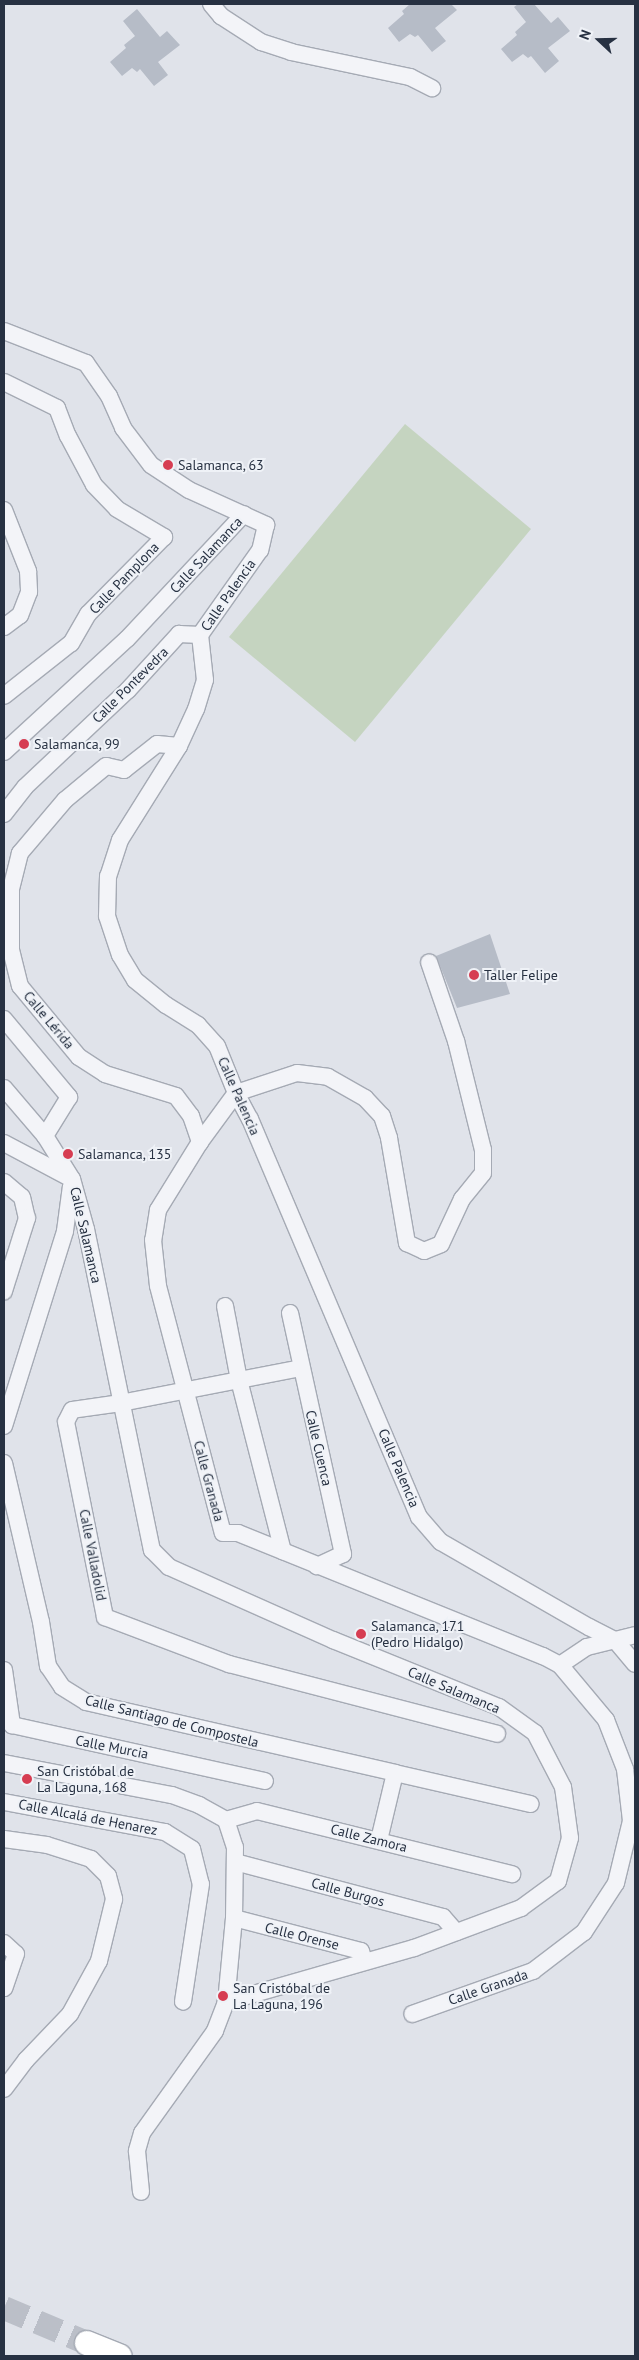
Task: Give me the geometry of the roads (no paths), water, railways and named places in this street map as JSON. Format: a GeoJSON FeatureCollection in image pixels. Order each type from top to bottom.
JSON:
{"type":"FeatureCollection","features":[{"type":"Feature","properties":{"kind":"street"},"geometry":{"type":"LineString","coordinates":[[211,4],[221,16],[261,42],[291,52],[410,77],[432,88]]}},
{"type":"Feature","properties":{"kind":"street","name":"Calle Salamanca"},"geometry":{"type":"LineString","coordinates":[[4,331],[86,363],[109,396],[123,428],[151,465],[189,490],[244,514],[127,639],[4,752]]}},
{"type":"Feature","properties":{"kind":"street","name":"Calle Pamplona"},"geometry":{"type":"LineString","coordinates":[[4,382],[57,408],[68,436],[94,485],[117,509],[164,537],[88,614],[71,643],[4,696]]}},
{"type":"Feature","properties":{"kind":"street"},"geometry":{"type":"LineString","coordinates":[[4,510],[28,571],[29,592],[20,616],[4,627]]}},
{"type":"Feature","properties":{"kind":"street","name":"Calle Palencia"},"geometry":{"type":"LineString","coordinates":[[244,514],[266,525],[260,550],[200,636],[205,680],[196,708],[179,746],[120,840],[108,876],[107,916],[120,955],[135,980],[166,1005],[198,1024],[217,1046],[236,1094],[250,1119],[419,1517],[441,1542],[589,1628],[614,1640]]}},
{"type":"Feature","properties":{"kind":"street","name":"Calle Pontevedra"},"geometry":{"type":"LineString","coordinates":[[4,814],[25,786],[128,690],[179,634],[200,636]]}},
{"type":"Feature","properties":{"kind":"street","name":"Calle Lérida"},"geometry":{"type":"LineString","coordinates":[[179,746],[157,744],[124,770],[106,766],[65,800],[20,853],[11,890],[11,950],[20,986],[79,1057],[105,1074],[176,1096],[191,1116],[200,1142]]}},
{"type":"Feature","properties":{"kind":"street"},"geometry":{"type":"LineString","coordinates":[[236,1094],[297,1073],[328,1077],[365,1098],[382,1116],[389,1138],[407,1243],[424,1251],[440,1244],[462,1199],[483,1173],[483,1150],[456,1041],[429,962]]}},
{"type":"Feature","properties":{"kind":"street"},"geometry":{"type":"LineString","coordinates":[[4,1019],[70,1097],[44,1136]]}},
{"type":"Feature","properties":{"kind":"street","name":"Calle Salamanca"},"geometry":{"type":"LineString","coordinates":[[4,1088],[44,1136],[72,1179],[86,1229],[152,1550],[169,1567],[333,1640],[499,1707],[535,1734],[563,1787],[570,1838],[558,1881],[521,1908],[414,1948],[226,2002]]}},
{"type":"Feature","properties":{"kind":"street","name":"Calle Granada"},"geometry":{"type":"LineString","coordinates":[[236,1094],[200,1142],[158,1210],[153,1240],[158,1286],[184,1391],[224,1534],[238,1533],[543,1656],[560,1665],[606,1720],[625,1768],[631,1821],[616,1883],[584,1932],[533,1971],[412,2014]]}},
{"type":"Feature","properties":{"kind":"street"},"geometry":{"type":"LineString","coordinates":[[4,1143],[72,1179],[65,1231],[4,1426]]}},
{"type":"Feature","properties":{"kind":"street"},"geometry":{"type":"LineString","coordinates":[[4,1182],[22,1197],[27,1218],[4,1291]]}},
{"type":"Feature","properties":{"kind":"street"},"geometry":{"type":"LineString","coordinates":[[225,1306],[239,1380],[283,1551]]}},
{"type":"Feature","properties":{"kind":"street","name":"Calle Cuenca"},"geometry":{"type":"LineString","coordinates":[[290,1313],[343,1554],[317,1566]]}},
{"type":"Feature","properties":{"kind":"street","name":"Calle Valladolid"},"geometry":{"type":"LineString","coordinates":[[301,1368],[121,1404],[72,1410],[66,1422],[105,1617],[229,1664],[497,1734]]}},
{"type":"Feature","properties":{"kind":"street","name":"Calle Santiago de Compostela"},"geometry":{"type":"LineString","coordinates":[[4,1463],[41,1622],[48,1666],[62,1687],[86,1702],[530,1804]]}},
{"type":"Feature","properties":{"kind":"street"},"geometry":{"type":"LineString","coordinates":[[560,1665],[586,1647],[635,1635]]}},
{"type":"Feature","properties":{"kind":"street"},"geometry":{"type":"LineString","coordinates":[[614,1640],[635,1664]]}},
{"type":"Feature","properties":{"kind":"street","name":"Calle Murcia"},"geometry":{"type":"LineString","coordinates":[[4,1670],[12,1725],[265,1782]]}},
{"type":"Feature","properties":{"kind":"street"},"geometry":{"type":"LineString","coordinates":[[4,1763],[172,1795],[199,1805],[226,1820],[235,1847],[234,1918],[226,2002],[215,2031],[142,2133],[137,2151],[141,2192]]}},
{"type":"Feature","properties":{"kind":"street"},"geometry":{"type":"LineString","coordinates":[[379,1840],[396,1773]]}},
{"type":"Feature","properties":{"kind":"street","name":"Calle Alcalá de Henarez"},"geometry":{"type":"LineString","coordinates":[[4,1802],[165,1832],[192,1850],[201,1884],[183,2002]]}},
{"type":"Feature","properties":{"kind":"street","name":"Calle Zamora"},"geometry":{"type":"LineString","coordinates":[[226,1820],[257,1811],[512,1874]]}},
{"type":"Feature","properties":{"kind":"street"},"geometry":{"type":"LineString","coordinates":[[4,1839],[47,1845],[91,1859],[108,1876],[114,1899],[99,1961],[70,2014],[26,2060],[4,2089]]}},
{"type":"Feature","properties":{"kind":"street","name":"Calle Burgos"},"geometry":{"type":"LineString","coordinates":[[235,1862],[443,1917],[456,1932]]}},
{"type":"Feature","properties":{"kind":"street","name":"Calle Orense"},"geometry":{"type":"LineString","coordinates":[[234,1918],[361,1951],[364,1961]]}},
{"type":"Feature","properties":{"kind":"street"},"geometry":{"type":"LineString","coordinates":[[4,1943],[16,1954],[4,1988]]}},
{"type":"Feature","properties":{"kind":"street"},"geometry":{"type":"LineString","coordinates":[[87,2343],[120,2356]]}},
{"type":"Feature","properties":{"kind":"tunnel"},"geometry":{"type":"LineString","coordinates":[[4,2308],[87,2343]]}},
{"type":"Feature","properties":{"kind":"place","name":"Salamanca, 63"},"geometry":{"type":"Point","coordinates":[168,465]}},
{"type":"Feature","properties":{"kind":"place","name":"Salamanca, 99"},"geometry":{"type":"Point","coordinates":[24,744]}},
{"type":"Feature","properties":{"kind":"place","name":"Taller Felipe"},"geometry":{"type":"Point","coordinates":[474,975]}},
{"type":"Feature","properties":{"kind":"place","name":"Salamanca, 135"},"geometry":{"type":"Point","coordinates":[68,1154]}},
{"type":"Feature","properties":{"kind":"place","name":"Salamanca, 171 (Pedro Hidalgo)"},"geometry":{"type":"Point","coordinates":[361,1634]}},
{"type":"Feature","properties":{"kind":"place","name":"San Cristóbal de La Laguna, 168"},"geometry":{"type":"Point","coordinates":[27,1779]}},
{"type":"Feature","properties":{"kind":"place","name":"San Cristóbal de La Laguna, 196"},"geometry":{"type":"Point","coordinates":[223,1996]}}]}
